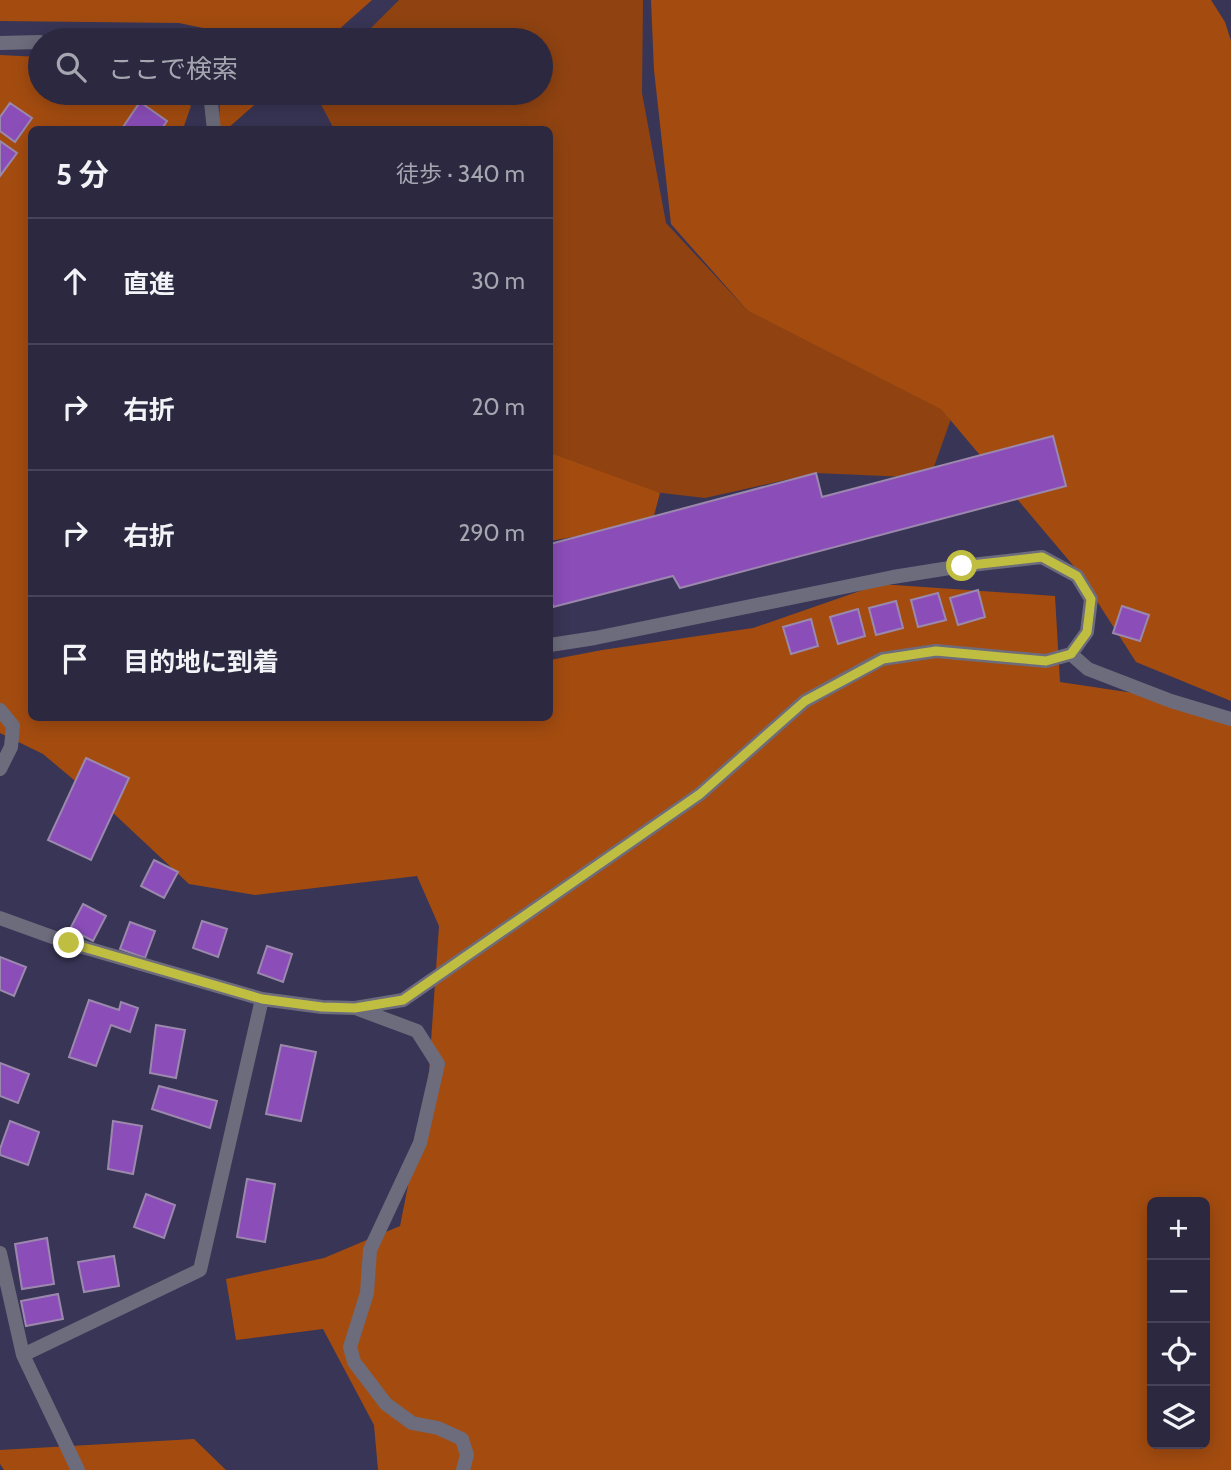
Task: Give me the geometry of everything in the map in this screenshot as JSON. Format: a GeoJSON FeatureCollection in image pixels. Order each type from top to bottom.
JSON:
{"type":"FeatureCollection","features":[{"type":"Feature","properties":{"kind":"street"},"geometry":{"type":"LineString","coordinates":[[0,43],[28,42]]}},
{"type":"Feature","properties":{"kind":"street"},"geometry":{"type":"LineString","coordinates":[[211,105],[214,126]]}},
{"type":"Feature","properties":{"kind":"street"},"geometry":{"type":"LineString","coordinates":[[0,918],[69,943],[262,999],[322,1007],[355,1008],[403,1000],[700,794],[805,701],[883,659],[936,651],[1046,661],[1071,654],[1087,632],[1091,599],[1077,576],[1042,557],[893,577],[553,645]]}},
{"type":"Feature","properties":{"kind":"street"},"geometry":{"type":"LineString","coordinates":[[1071,654],[1088,669],[1171,701],[1231,719]]}},
{"type":"Feature","properties":{"kind":"street"},"geometry":{"type":"LineString","coordinates":[[0,710],[13,726],[11,747],[0,769]]}},
{"type":"Feature","properties":{"kind":"street"},"geometry":{"type":"LineString","coordinates":[[23,1355],[200,1270],[262,999]]}},
{"type":"Feature","properties":{"kind":"street"},"geometry":{"type":"LineString","coordinates":[[355,1008],[417,1031],[438,1064],[420,1143],[370,1250],[367,1293],[351,1347],[354,1362],[386,1404],[412,1423],[438,1428],[462,1439],[467,1455],[463,1470]]}},
{"type":"Feature","properties":{"kind":"street"},"geometry":{"type":"LineString","coordinates":[[0,1254],[23,1355],[78,1470]]}},
{"type":"Feature","properties":{"kind":"shaded area"},"geometry":{"type":"Polygon","coordinates":[[[0,0],[372,0],[340,28],[203,28],[179,23],[0,21],[0,0]]]}},
{"type":"Feature","properties":{"kind":"shaded area"},"geometry":{"type":"Polygon","coordinates":[[[399,0],[643,0],[642,93],[666,223],[747,310],[859,352],[952,416],[930,478],[816,473],[705,498],[645,491],[553,461],[553,126],[332,126],[321,105],[553,105],[553,28],[371,28],[399,0]]]}},
{"type":"Feature","properties":{"kind":"shaded area"},"geometry":{"type":"Polygon","coordinates":[[[651,0],[1211,0],[1225,22],[1231,41],[1231,701],[1136,662],[1077,570],[941,409],[747,310],[671,224],[654,70],[651,0]]]}},
{"type":"Feature","properties":{"kind":"shaded area"},"geometry":{"type":"Polygon","coordinates":[[[0,55],[28,56],[28,105],[191,106],[184,126],[28,126],[28,721],[553,721],[553,659],[753,628],[880,584],[1055,596],[1060,682],[1160,697],[1231,716],[1231,1470],[378,1470],[374,1425],[323,1329],[236,1340],[226,1279],[324,1258],[400,1226],[428,1085],[439,926],[417,876],[255,895],[189,884],[111,811],[43,754],[0,733],[0,55]]]}},
{"type":"Feature","properties":{"kind":"shaded area"},"geometry":{"type":"Polygon","coordinates":[[[220,105],[254,105],[230,126],[219,126],[220,105]]]}},
{"type":"Feature","properties":{"kind":"shaded area"},"geometry":{"type":"Polygon","coordinates":[[[553,454],[660,493],[652,523],[553,540],[553,454]]]}},
{"type":"Feature","properties":{"kind":"shaded area"},"geometry":{"type":"Polygon","coordinates":[[[194,1439],[226,1470],[4,1470],[0,1464],[0,1450],[194,1439]]]}},
{"type":"Feature","properties":{"kind":"building"},"geometry":{"type":"Polygon","coordinates":[[[10,103],[32,118],[15,142],[0,131],[0,117],[10,103]]]}},
{"type":"Feature","properties":{"kind":"building"},"geometry":{"type":"Polygon","coordinates":[[[138,105],[144,105],[167,121],[164,126],[124,126],[138,105]]]}},
{"type":"Feature","properties":{"kind":"building"},"geometry":{"type":"Polygon","coordinates":[[[0,141],[17,153],[0,176],[0,141]]]}},
{"type":"Feature","properties":{"kind":"building"},"geometry":{"type":"Polygon","coordinates":[[[1053,436],[1066,486],[680,588],[673,576],[553,607],[553,543],[816,473],[822,497],[1053,436]]]}},
{"type":"Feature","properties":{"kind":"building"},"geometry":{"type":"Polygon","coordinates":[[[978,590],[985,617],[958,625],[950,598],[978,590]]]}},
{"type":"Feature","properties":{"kind":"building"},"geometry":{"type":"Polygon","coordinates":[[[938,593],[946,620],[918,627],[911,600],[938,593]]]}},
{"type":"Feature","properties":{"kind":"building"},"geometry":{"type":"Polygon","coordinates":[[[896,601],[903,628],[876,635],[869,608],[896,601]]]}},
{"type":"Feature","properties":{"kind":"building"},"geometry":{"type":"Polygon","coordinates":[[[1122,606],[1149,615],[1140,641],[1113,633],[1122,606]]]}},
{"type":"Feature","properties":{"kind":"building"},"geometry":{"type":"Polygon","coordinates":[[[858,609],[865,636],[838,644],[830,617],[858,609]]]}},
{"type":"Feature","properties":{"kind":"building"},"geometry":{"type":"Polygon","coordinates":[[[811,619],[818,646],[791,654],[783,627],[811,619]]]}},
{"type":"Feature","properties":{"kind":"building"},"geometry":{"type":"Polygon","coordinates":[[[86,758],[129,778],[91,860],[48,840],[86,758]]]}},
{"type":"Feature","properties":{"kind":"building"},"geometry":{"type":"Polygon","coordinates":[[[154,860],[178,872],[164,898],[141,886],[154,860]]]}},
{"type":"Feature","properties":{"kind":"building"},"geometry":{"type":"Polygon","coordinates":[[[83,904],[106,916],[93,941],[70,929],[83,904]]]}},
{"type":"Feature","properties":{"kind":"building"},"geometry":{"type":"Polygon","coordinates":[[[202,921],[227,929],[218,957],[193,948],[202,921]]]}},
{"type":"Feature","properties":{"kind":"building"},"geometry":{"type":"Polygon","coordinates":[[[130,922],[155,931],[145,958],[120,949],[130,922]]]}},
{"type":"Feature","properties":{"kind":"building"},"geometry":{"type":"Polygon","coordinates":[[[267,946],[292,954],[283,982],[258,973],[267,946]]]}},
{"type":"Feature","properties":{"kind":"building"},"geometry":{"type":"Polygon","coordinates":[[[0,957],[26,967],[14,996],[0,990],[0,957]]]}},
{"type":"Feature","properties":{"kind":"building"},"geometry":{"type":"Polygon","coordinates":[[[89,1000],[119,1010],[121,1002],[138,1008],[130,1032],[111,1025],[96,1066],[69,1057],[89,1000]]]}},
{"type":"Feature","properties":{"kind":"building"},"geometry":{"type":"Polygon","coordinates":[[[156,1025],[185,1030],[176,1078],[150,1073],[156,1025]]]}},
{"type":"Feature","properties":{"kind":"building"},"geometry":{"type":"Polygon","coordinates":[[[281,1045],[316,1052],[301,1121],[266,1114],[281,1045]]]}},
{"type":"Feature","properties":{"kind":"building"},"geometry":{"type":"Polygon","coordinates":[[[0,1063],[29,1074],[18,1103],[0,1096],[0,1063]]]}},
{"type":"Feature","properties":{"kind":"building"},"geometry":{"type":"Polygon","coordinates":[[[159,1086],[217,1101],[210,1128],[152,1109],[159,1086]]]}},
{"type":"Feature","properties":{"kind":"building"},"geometry":{"type":"Polygon","coordinates":[[[10,1121],[39,1132],[28,1165],[0,1155],[10,1121]]]}},
{"type":"Feature","properties":{"kind":"building"},"geometry":{"type":"Polygon","coordinates":[[[113,1121],[142,1126],[133,1174],[108,1169],[113,1121]]]}},
{"type":"Feature","properties":{"kind":"building"},"geometry":{"type":"Polygon","coordinates":[[[247,1179],[275,1184],[265,1242],[237,1237],[247,1179]]]}},
{"type":"Feature","properties":{"kind":"building"},"geometry":{"type":"Polygon","coordinates":[[[146,1194],[175,1205],[164,1238],[134,1227],[146,1194]]]}},
{"type":"Feature","properties":{"kind":"building"},"geometry":{"type":"Polygon","coordinates":[[[47,1238],[54,1284],[22,1289],[15,1244],[47,1238]]]}},
{"type":"Feature","properties":{"kind":"building"},"geometry":{"type":"Polygon","coordinates":[[[114,1256],[119,1286],[84,1292],[78,1262],[114,1256]]]}},
{"type":"Feature","properties":{"kind":"building"},"geometry":{"type":"Polygon","coordinates":[[[58,1294],[63,1319],[26,1326],[21,1301],[58,1294]]]}},
{"type":"Feature","properties":{"kind":"route"},"geometry":{"type":"LineString","coordinates":[[69,943],[262,999],[322,1007],[355,1008],[403,1000],[700,794],[805,701],[883,659],[936,651],[1046,661],[1071,654],[1087,632],[1091,599],[1077,576],[1042,557],[962,566]]}}]}
